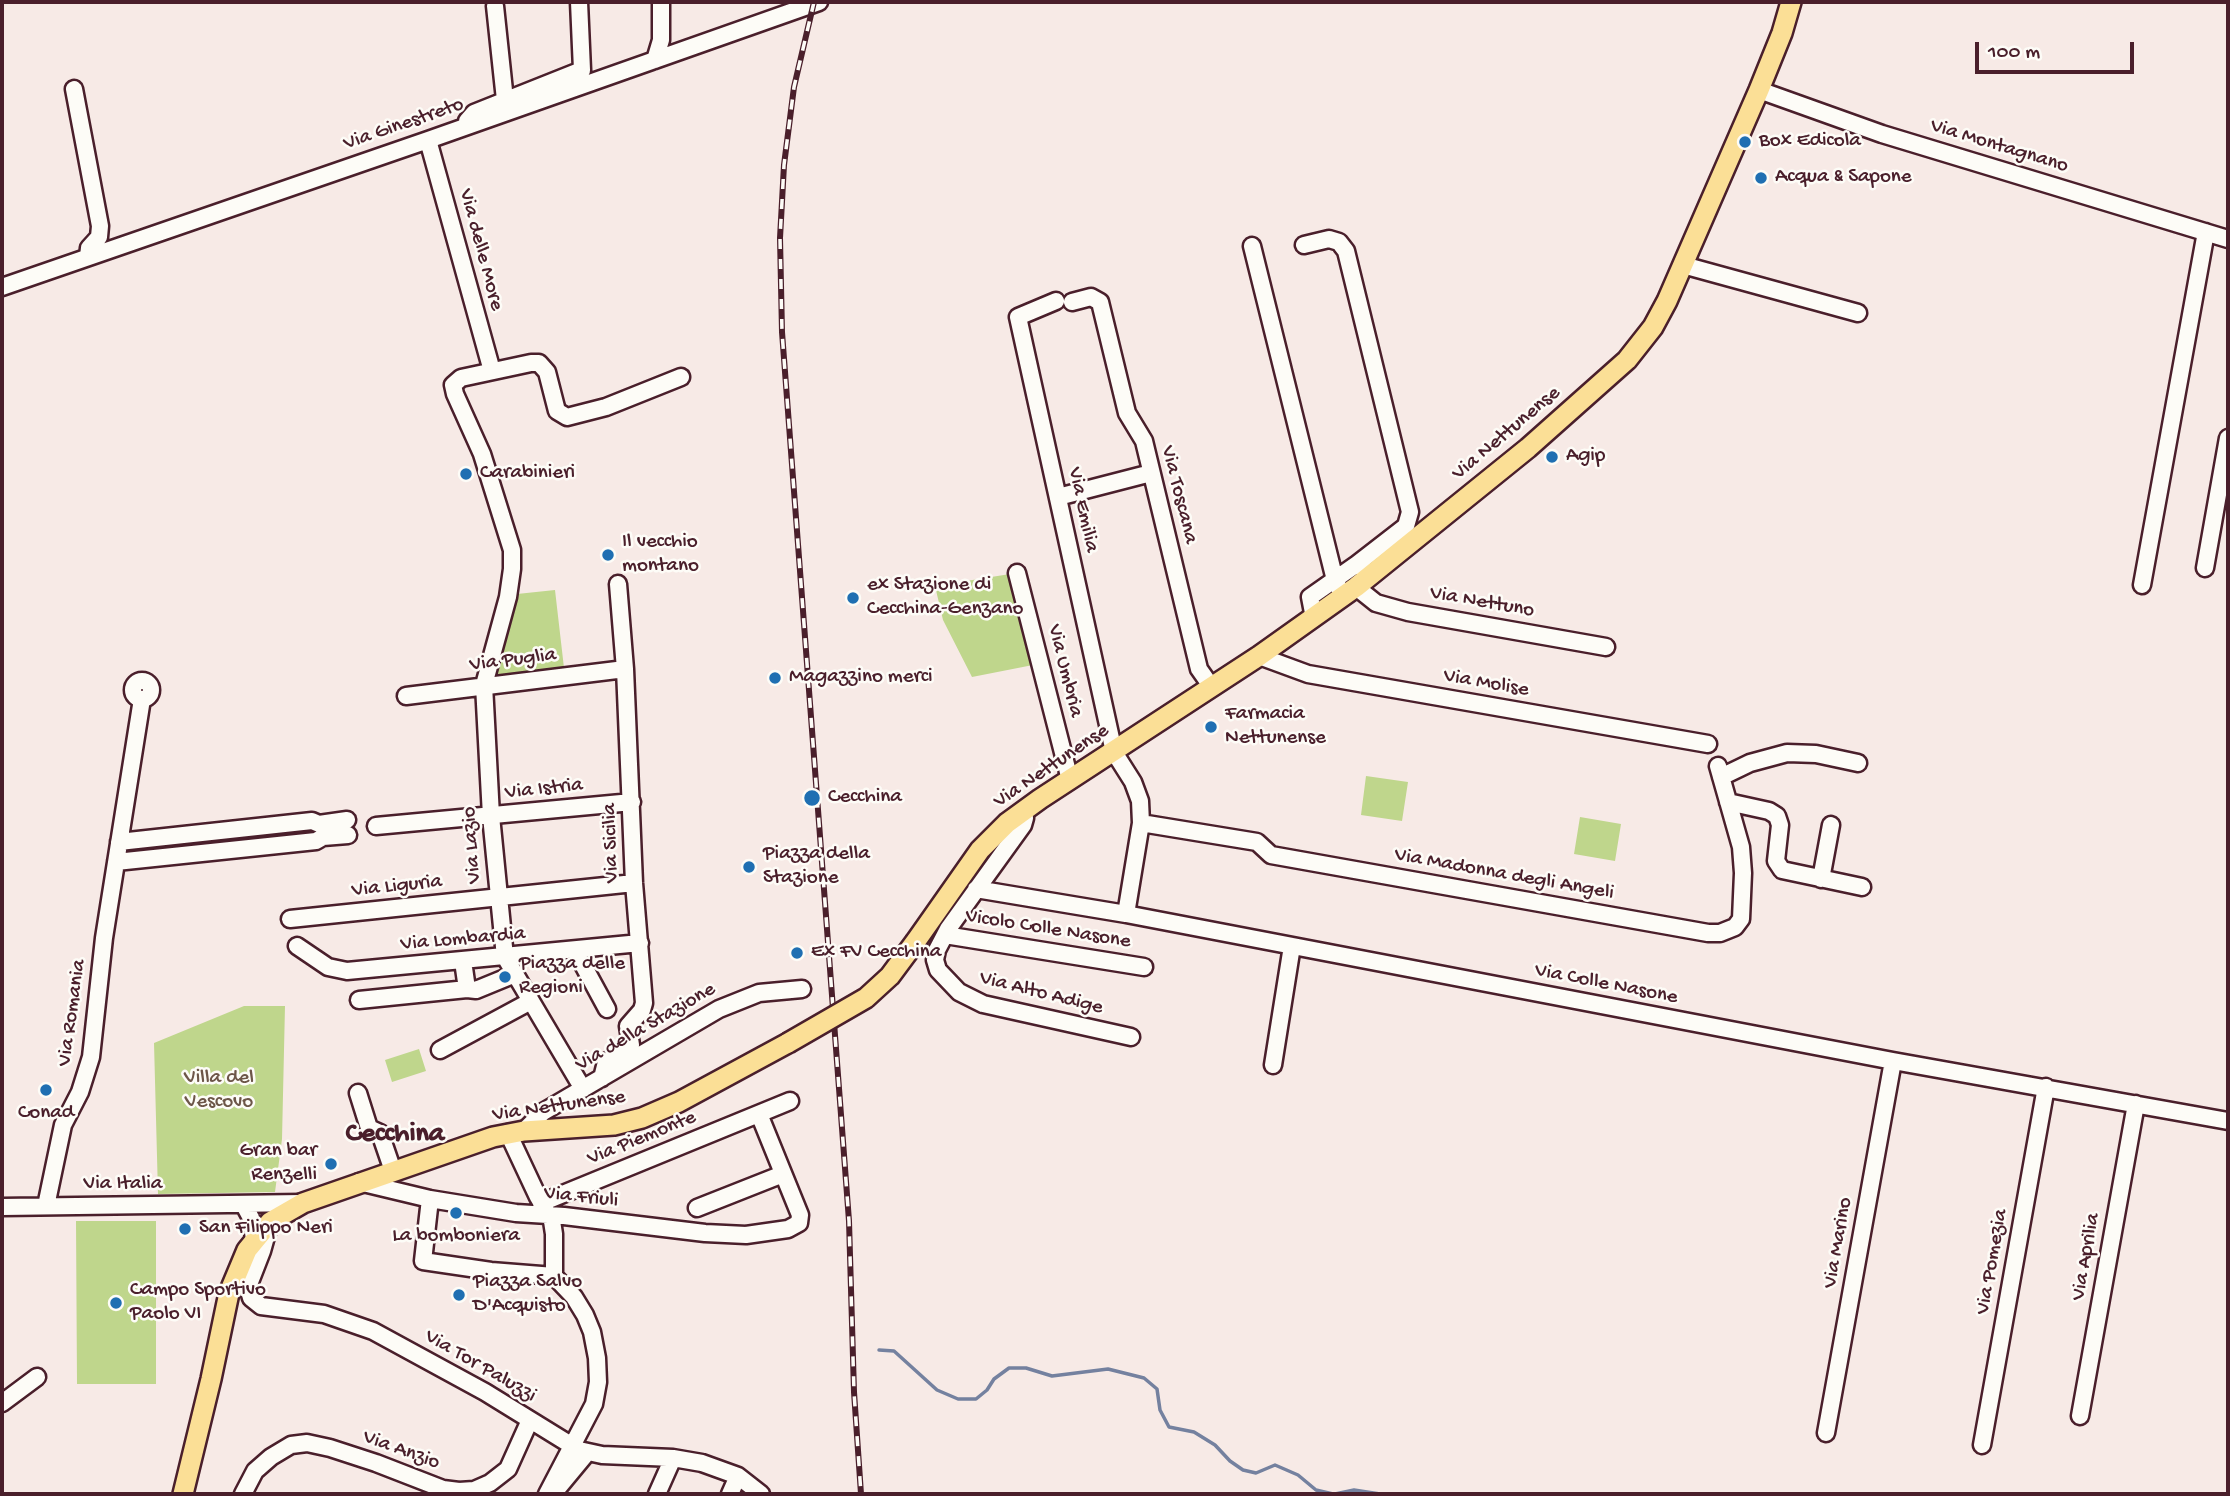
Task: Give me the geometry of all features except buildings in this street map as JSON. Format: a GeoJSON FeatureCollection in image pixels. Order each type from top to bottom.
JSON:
{"type":"FeatureCollection","features":[{"type":"Feature","properties":{"kind":"main road","name":"Via Nettunense"},"geometry":{"type":"LineString","coordinates":[[183,1494],[229,1293],[240,1264],[254,1239],[270,1222],[303,1203],[359,1182],[516,1132],[614,1125],[642,1118],[680,1102],[845,1012],[873,993],[896,968],[980,850],[1022,811],[1314,618],[1364,570],[1528,448],[1619,368],[1653,327],[1683,265],[1759,90],[1782,33],[1791,2]]}},
{"type":"Feature","properties":{"kind":"street"},"geometry":{"type":"LineString","coordinates":[[466,127],[472,114],[582,70],[579,2]]}},
{"type":"Feature","properties":{"kind":"street"},"geometry":{"type":"LineString","coordinates":[[656,60],[661,40],[662,2]]}},
{"type":"Feature","properties":{"kind":"street","name":"Via Ginestreto"},"geometry":{"type":"LineString","coordinates":[[2,287],[656,60],[793,6],[819,2]]}},
{"type":"Feature","properties":{"kind":"street"},"geometry":{"type":"LineString","coordinates":[[495,6],[505,100]]}},
{"type":"Feature","properties":{"kind":"street"},"geometry":{"type":"LineString","coordinates":[[74,89],[100,226],[99,237],[89,248],[88,257]]}},
{"type":"Feature","properties":{"kind":"street","name":"Via Montagnano"},"geometry":{"type":"LineString","coordinates":[[1759,90],[1882,134],[2228,239]]}},
{"type":"Feature","properties":{"kind":"street","name":"Via delle More"},"geometry":{"type":"LineString","coordinates":[[428,140],[492,371]]}},
{"type":"Feature","properties":{"kind":"street"},"geometry":{"type":"LineString","coordinates":[[2143,585],[2206,232]]}},
{"type":"Feature","properties":{"kind":"street"},"geometry":{"type":"LineString","coordinates":[[1304,245],[1329,239],[1339,243],[1346,251],[1410,512],[1406,526],[1364,570]]}},
{"type":"Feature","properties":{"kind":"street"},"geometry":{"type":"LineString","coordinates":[[1252,246],[1345,588]]}},
{"type":"Feature","properties":{"kind":"street"},"geometry":{"type":"LineString","coordinates":[[1683,265],[1858,313]]}},
{"type":"Feature","properties":{"kind":"street","name":"Via Toscana"},"geometry":{"type":"LineString","coordinates":[[1064,301],[1091,297],[1100,302],[1127,413],[1142,437],[1199,669],[1211,686]]}},
{"type":"Feature","properties":{"kind":"street","name":"Via Emilia"},"geometry":{"type":"LineString","coordinates":[[1064,301],[1018,317],[1114,752]]}},
{"type":"Feature","properties":{"kind":"street"},"geometry":{"type":"LineString","coordinates":[[492,371],[533,362],[542,365],[548,374],[556,409],[565,417],[606,407],[681,377]]}},
{"type":"Feature","properties":{"kind":"street","name":"Via Lazio"},"geometry":{"type":"LineString","coordinates":[[492,371],[459,379],[453,388],[478,443],[512,550],[511,579],[484,685],[491,816],[505,957],[583,1089]]}},
{"type":"Feature","properties":{"kind":"street"},"geometry":{"type":"LineString","coordinates":[[2205,568],[2228,438]]}},
{"type":"Feature","properties":{"kind":"street"},"geometry":{"type":"LineString","coordinates":[[1058,498],[1151,473]]}},
{"type":"Feature","properties":{"kind":"street","name":"Via Umbria"},"geometry":{"type":"LineString","coordinates":[[1017,573],[1070,780]]}},
{"type":"Feature","properties":{"kind":"street","name":"Via Sicilia"},"geometry":{"type":"LineString","coordinates":[[602,1078],[606,1062],[631,1045],[628,1026],[643,1007],[618,584]]}},
{"type":"Feature","properties":{"kind":"street","name":"Via Nettuno"},"geometry":{"type":"LineString","coordinates":[[1345,588],[1376,603],[1408,612],[1606,647]]}},
{"type":"Feature","properties":{"kind":"street","name":"Via Molise"},"geometry":{"type":"LineString","coordinates":[[1259,656],[1308,674],[1708,744]]}},
{"type":"Feature","properties":{"kind":"street","name":"Via Puglia"},"geometry":{"type":"LineString","coordinates":[[406,696],[625,669]]}},
{"type":"Feature","properties":{"kind":"street","name":"Via Romania"},"geometry":{"type":"LineString","coordinates":[[46,1206],[64,1125],[80,1092],[91,1057],[104,938],[142,699]]}},
{"type":"Feature","properties":{"kind":"street"},"geometry":{"type":"LineString","coordinates":[[1114,752],[1135,786],[1140,801],[1141,823],[1126,914]]}},
{"type":"Feature","properties":{"kind":"street","name":"Via Madonna degli Angeli"},"geometry":{"type":"LineString","coordinates":[[1141,823],[1257,842],[1270,855],[1716,934],[1735,927],[1740,922],[1742,913],[1742,855],[1720,772],[1787,754],[1816,754],[1858,762]]}},
{"type":"Feature","properties":{"kind":"street","name":"Via Istria"},"geometry":{"type":"LineString","coordinates":[[376,826],[632,802]]}},
{"type":"Feature","properties":{"kind":"street"},"geometry":{"type":"LineString","coordinates":[[1728,802],[1775,814],[1780,825],[1776,858],[1779,867],[1784,871],[1862,887]]}},
{"type":"Feature","properties":{"kind":"street"},"geometry":{"type":"LineString","coordinates":[[945,935],[1023,825],[1025,817],[1022,811]]}},
{"type":"Feature","properties":{"kind":"street"},"geometry":{"type":"LineString","coordinates":[[124,813],[141,839]]}},
{"type":"Feature","properties":{"kind":"street"},"geometry":{"type":"LineString","coordinates":[[116,862],[316,841],[347,827],[312,821],[119,842]]}},
{"type":"Feature","properties":{"kind":"street"},"geometry":{"type":"LineString","coordinates":[[1821,879],[1831,825]]}},
{"type":"Feature","properties":{"kind":"street","name":"Via Liguria"},"geometry":{"type":"LineString","coordinates":[[290,919],[635,883]]}},
{"type":"Feature","properties":{"kind":"street","name":"Via Colle Nasone"},"geometry":{"type":"LineString","coordinates":[[976,889],[1126,914],[1893,1061],[2228,1121]]}},
{"type":"Feature","properties":{"kind":"street","name":"Vicolo Colle Nasone"},"geometry":{"type":"LineString","coordinates":[[945,935],[1143,967]]}},
{"type":"Feature","properties":{"kind":"street","name":"Via Alto Adige"},"geometry":{"type":"LineString","coordinates":[[945,935],[937,950],[935,960],[938,970],[946,981],[966,997],[983,1004],[1131,1037]]}},
{"type":"Feature","properties":{"kind":"street","name":"Via Lombardia"},"geometry":{"type":"LineString","coordinates":[[297,946],[325,965],[343,971],[640,943]]}},
{"type":"Feature","properties":{"kind":"street"},"geometry":{"type":"LineString","coordinates":[[1272,1065],[1292,946]]}},
{"type":"Feature","properties":{"kind":"street"},"geometry":{"type":"LineString","coordinates":[[575,950],[607,1009]]}},
{"type":"Feature","properties":{"kind":"street"},"geometry":{"type":"LineString","coordinates":[[463,961],[467,989]]}},
{"type":"Feature","properties":{"kind":"street"},"geometry":{"type":"LineString","coordinates":[[359,1000],[476,990],[515,974]]}},
{"type":"Feature","properties":{"kind":"street","name":"Via della Stazione"},"geometry":{"type":"LineString","coordinates":[[516,1132],[539,1115],[732,1002],[759,993],[802,989]]}},
{"type":"Feature","properties":{"kind":"street"},"geometry":{"type":"LineString","coordinates":[[440,1050],[531,1001]]}},
{"type":"Feature","properties":{"kind":"street","name":"Via Marino"},"geometry":{"type":"LineString","coordinates":[[1826,1433],[1893,1061]]}},
{"type":"Feature","properties":{"kind":"street","name":"Via Pomezia"},"geometry":{"type":"LineString","coordinates":[[1982,1445],[2046,1087]]}},
{"type":"Feature","properties":{"kind":"street"},"geometry":{"type":"LineString","coordinates":[[358,1093],[369,1128],[380,1133],[393,1171]]}},
{"type":"Feature","properties":{"kind":"street","name":"Via Piemonte"},"geometry":{"type":"LineString","coordinates":[[552,1211],[556,1195],[790,1101]]}},
{"type":"Feature","properties":{"kind":"street","name":"Via Aprilia"},"geometry":{"type":"LineString","coordinates":[[2080,1416],[2136,1104]]}},
{"type":"Feature","properties":{"kind":"street"},"geometry":{"type":"LineString","coordinates":[[697,1208],[783,1174],[759,1114]]}},
{"type":"Feature","properties":{"kind":"street"},"geometry":{"type":"LineString","coordinates":[[516,1132],[552,1211],[554,1276]]}},
{"type":"Feature","properties":{"kind":"street","name":"Via Friuli"},"geometry":{"type":"LineString","coordinates":[[359,1182],[430,1199],[516,1213],[552,1211],[738,1235],[788,1229],[799,1223],[800,1215],[783,1174]]}},
{"type":"Feature","properties":{"kind":"street"},"geometry":{"type":"LineString","coordinates":[[430,1199],[423,1261],[491,1271],[554,1276],[574,1297],[592,1332],[598,1382],[594,1404],[579,1450],[561,1486],[548,1494]]}},
{"type":"Feature","properties":{"kind":"street","name":"Via Italia"},"geometry":{"type":"LineString","coordinates":[[2,1207],[303,1203]]}},
{"type":"Feature","properties":{"kind":"street"},"geometry":{"type":"LineString","coordinates":[[244,1205],[251,1218],[254,1239]]}},
{"type":"Feature","properties":{"kind":"street","name":"Via Tor Paluzzi"},"geometry":{"type":"LineString","coordinates":[[270,1222],[248,1287],[251,1297],[264,1307],[324,1314],[373,1331],[449,1371],[579,1450],[702,1463],[738,1476],[761,1494]]}},
{"type":"Feature","properties":{"kind":"street"},"geometry":{"type":"LineString","coordinates":[[2,1403],[37,1377]]}},
{"type":"Feature","properties":{"kind":"street","name":"Via Anzio"},"geometry":{"type":"LineString","coordinates":[[243,1494],[252,1476],[271,1457],[291,1446],[307,1443],[376,1463],[438,1487],[458,1491],[474,1490],[490,1483],[508,1469],[530,1420]]}},
{"type":"Feature","properties":{"kind":"street"},"geometry":{"type":"LineString","coordinates":[[657,1494],[673,1458]]}},
{"type":"Feature","properties":{"kind":"street"},"geometry":{"type":"LineString","coordinates":[[730,1494],[738,1476]]}},
{"type":"Feature","properties":{"kind":"green space"},"geometry":{"type":"Polygon","coordinates":[[[1010,574],[1033,665],[972,677],[943,620],[935,586],[1010,574]]]}},
{"type":"Feature","properties":{"kind":"green space"},"geometry":{"type":"Polygon","coordinates":[[[555,590],[564,668],[518,675],[497,674],[493,670],[511,605],[517,594],[555,590]]]}},
{"type":"Feature","properties":{"kind":"green space"},"geometry":{"type":"Polygon","coordinates":[[[1366,776],[1408,782],[1402,821],[1361,815],[1366,776]]]}},
{"type":"Feature","properties":{"kind":"green space"},"geometry":{"type":"Polygon","coordinates":[[[1580,817],[1621,824],[1615,861],[1574,854],[1580,817]]]}},
{"type":"Feature","properties":{"kind":"green space","name":"Villa del Vescovo"},"geometry":{"type":"Polygon","coordinates":[[[244,1006],[285,1006],[282,1139],[275,1192],[158,1194],[154,1043],[244,1006]]]}},
{"type":"Feature","properties":{"kind":"green space"},"geometry":{"type":"Polygon","coordinates":[[[419,1049],[426,1071],[392,1082],[385,1060],[419,1049]]]}},
{"type":"Feature","properties":{"kind":"green space","name":"Campo Sportivo Paolo VI"},"geometry":{"type":"Polygon","coordinates":[[[76,1221],[156,1221],[156,1384],[77,1384],[76,1221]]]}},
{"type":"Feature","properties":{"kind":"waterway"},"geometry":{"type":"LineString","coordinates":[[879,1350],[894,1351],[937,1390],[958,1399],[976,1399],[987,1390],[994,1379],[1009,1368],[1026,1368],[1052,1376],[1108,1369],[1144,1378],[1157,1389],[1160,1410],[1169,1427],[1194,1432],[1215,1445],[1243,1470],[1256,1473],[1275,1465],[1298,1475],[1316,1490],[1333,1494]]}},
{"type":"Feature","properties":{"kind":"waterway"},"geometry":{"type":"LineString","coordinates":[[1335,1494],[1354,1490],[1380,1494]]}},
{"type":"Feature","properties":{"kind":"railway"},"geometry":{"type":"LineString","coordinates":[[814,2],[794,87],[784,165],[780,238],[782,332],[849,1221],[854,1392],[861,1494]]}},
{"type":"Feature","properties":{"kind":"place","name":"Box Edicola"},"geometry":{"type":"Point","coordinates":[1745,142]}},
{"type":"Feature","properties":{"kind":"place","name":"Acqua & Sapone"},"geometry":{"type":"Point","coordinates":[1761,178]}},
{"type":"Feature","properties":{"kind":"place","name":"Agip"},"geometry":{"type":"Point","coordinates":[1552,457]}},
{"type":"Feature","properties":{"kind":"place","name":"Carabinieri"},"geometry":{"type":"Point","coordinates":[466,474]}},
{"type":"Feature","properties":{"kind":"place","name":"Il vecchio montano"},"geometry":{"type":"Point","coordinates":[608,555]}},
{"type":"Feature","properties":{"kind":"place","name":"ex Stazione di Cecchina-Genzano"},"geometry":{"type":"Point","coordinates":[853,598]}},
{"type":"Feature","properties":{"kind":"place","name":"Magazzino merci"},"geometry":{"type":"Point","coordinates":[775,678]}},
{"type":"Feature","properties":{"kind":"place","name":"Farmacia Nettunense"},"geometry":{"type":"Point","coordinates":[1211,727]}},
{"type":"Feature","properties":{"kind":"place","name":"Cecchina"},"geometry":{"type":"Point","coordinates":[812,798]}},
{"type":"Feature","properties":{"kind":"place","name":"Piazza della Stazione"},"geometry":{"type":"Point","coordinates":[749,867]}},
{"type":"Feature","properties":{"kind":"place","name":"Ex FV Cecchina"},"geometry":{"type":"Point","coordinates":[797,953]}},
{"type":"Feature","properties":{"kind":"place","name":"Piazza delle Regioni"},"geometry":{"type":"Point","coordinates":[505,977]}},
{"type":"Feature","properties":{"kind":"place","name":"Conad"},"geometry":{"type":"Point","coordinates":[46,1090]}},
{"type":"Feature","properties":{"kind":"place","name":"Gran bar Renzelli"},"geometry":{"type":"Point","coordinates":[331,1164]}},
{"type":"Feature","properties":{"kind":"place","name":"La bomboniera"},"geometry":{"type":"Point","coordinates":[456,1213]}},
{"type":"Feature","properties":{"kind":"place","name":"San Filippo Neri"},"geometry":{"type":"Point","coordinates":[185,1229]}},
{"type":"Feature","properties":{"kind":"place","name":"Piazza Salvo D'Acquisto"},"geometry":{"type":"Point","coordinates":[459,1295]}},
{"type":"Feature","properties":{"kind":"place","name":"Campo Sportivo Paolo VI"},"geometry":{"type":"Point","coordinates":[116,1303]}},
{"type":"Feature","properties":{"kind":"district","name":"Cecchina"},"geometry":{"type":"Point","coordinates":[395,1136]}}]}
